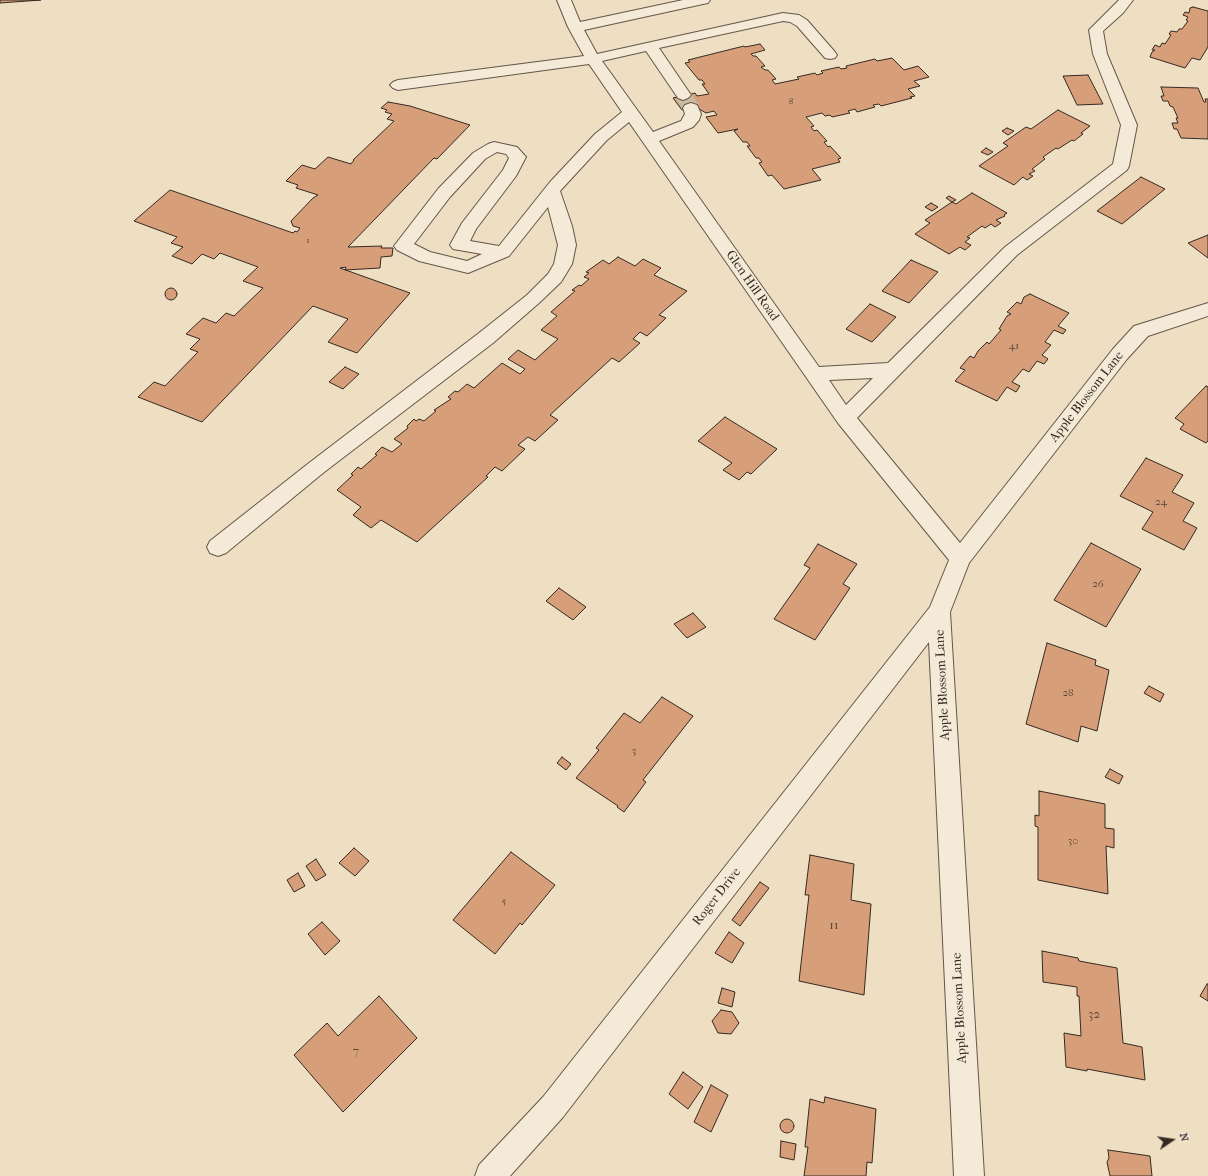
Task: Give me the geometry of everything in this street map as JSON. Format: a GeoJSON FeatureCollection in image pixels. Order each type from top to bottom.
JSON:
{"type":"FeatureCollection","features":[{"type":"Feature","properties":{"kind":"street","name":"Glen Hill Road"},"geometry":{"type":"LineString","coordinates":[[564,0],[593,59],[845,418],[960,559]]}},
{"type":"Feature","properties":{"kind":"street"},"geometry":{"type":"LineString","coordinates":[[631,0],[638,14]]}},
{"type":"Feature","properties":{"kind":"street"},"geometry":{"type":"LineString","coordinates":[[576,27],[703,0]]}},
{"type":"Feature","properties":{"kind":"street"},"geometry":{"type":"LineString","coordinates":[[845,418],[1011,251],[1121,166],[1129,125],[1100,54],[1096,30],[1118,10],[1126,0]]}},
{"type":"Feature","properties":{"kind":"street"},"geometry":{"type":"LineString","coordinates":[[398,85],[593,59],[783,17],[794,18],[802,23],[830,55]]}},
{"type":"Feature","properties":{"kind":"street"},"geometry":{"type":"LineString","coordinates":[[650,46],[687,102],[693,114],[692,120],[687,124],[650,139]]}},
{"type":"Feature","properties":{"kind":"street"},"geometry":{"type":"LineString","coordinates":[[503,252],[458,245],[468,228],[510,172],[518,157],[511,150],[494,147],[479,156],[444,193],[404,246],[425,257],[468,267],[503,252],[552,191],[601,136],[631,112]]}},
{"type":"Feature","properties":{"kind":"street"},"geometry":{"type":"LineString","coordinates":[[218,547],[316,468],[486,338],[533,299],[555,278],[563,264],[567,245],[563,226],[552,191]]}},
{"type":"Feature","properties":{"kind":"street","name":"Apple Blossom Lane"},"geometry":{"type":"LineString","coordinates":[[969,1176],[939,612],[960,559],[1120,354],[1141,331],[1208,309]]}},
{"type":"Feature","properties":{"kind":"street"},"geometry":{"type":"LineString","coordinates":[[814,374],[892,370]]}},
{"type":"Feature","properties":{"kind":"street","name":"Roger Drive"},"geometry":{"type":"LineString","coordinates":[[490,1176],[553,1107],[939,612]]}},
{"type":"Feature","properties":{"kind":"building"},"geometry":{"type":"Polygon","coordinates":[[[0,0],[41,0],[0,3],[0,0]]]}},
{"type":"Feature","properties":{"kind":"building"},"geometry":{"type":"Polygon","coordinates":[[[1193,7],[1208,11],[1208,47],[1200,60],[1192,58],[1185,68],[1150,57],[1152,52],[1155,50],[1152,50],[1155,45],[1160,47],[1162,43],[1165,44],[1171,35],[1169,34],[1171,31],[1177,32],[1179,29],[1182,29],[1188,21],[1186,20],[1188,17],[1183,15],[1185,12],[1189,13],[1190,8],[1193,7]]]}},
{"type":"Feature","properties":{"kind":"building"},"geometry":{"type":"Polygon","coordinates":[[[760,44],[765,50],[751,54],[756,56],[765,66],[761,67],[768,70],[776,79],[772,80],[775,84],[799,79],[797,77],[815,73],[817,75],[823,73],[821,71],[839,67],[841,69],[847,68],[846,66],[875,59],[877,61],[892,58],[904,70],[918,66],[929,77],[914,81],[920,86],[908,89],[915,96],[910,97],[912,98],[881,106],[879,104],[873,105],[875,107],[857,112],[855,109],[848,111],[850,113],[832,117],[830,115],[825,116],[822,113],[806,117],[814,126],[811,127],[814,131],[817,130],[827,141],[824,142],[828,147],[830,146],[841,158],[838,159],[840,162],[812,169],[821,180],[784,189],[772,175],[768,176],[759,163],[762,162],[759,158],[756,158],[747,146],[750,146],[747,142],[743,142],[734,131],[738,129],[718,133],[706,117],[717,115],[714,111],[706,113],[696,107],[682,110],[673,98],[695,93],[697,96],[709,94],[702,84],[705,84],[702,80],[699,80],[685,63],[690,62],[688,60],[744,46],[760,44]]]}},
{"type":"Feature","properties":{"kind":"building"},"geometry":{"type":"Polygon","coordinates":[[[1088,75],[1103,104],[1077,105],[1063,76],[1088,75]]]}},
{"type":"Feature","properties":{"kind":"building"},"geometry":{"type":"Polygon","coordinates":[[[1161,87],[1198,88],[1204,102],[1206,102],[1205,99],[1208,99],[1208,139],[1181,138],[1177,129],[1174,129],[1172,123],[1178,123],[1176,118],[1178,118],[1173,107],[1170,106],[1168,101],[1163,101],[1161,96],[1164,96],[1161,87]]]}},
{"type":"Feature","properties":{"kind":"building"},"geometry":{"type":"Polygon","coordinates":[[[388,102],[410,106],[470,125],[437,159],[434,158],[348,247],[382,246],[381,248],[393,248],[392,256],[381,257],[380,268],[346,270],[410,293],[357,353],[328,342],[348,319],[313,306],[202,422],[138,397],[154,382],[165,386],[198,352],[190,349],[200,339],[186,334],[203,318],[216,323],[226,313],[234,316],[263,288],[243,281],[258,267],[220,253],[214,259],[202,254],[192,264],[172,256],[183,247],[171,243],[177,237],[134,221],[170,190],[293,233],[295,231],[297,232],[300,228],[293,226],[291,221],[313,198],[318,195],[296,188],[298,185],[286,181],[302,165],[315,169],[328,157],[351,164],[353,160],[394,121],[387,119],[392,114],[385,112],[387,110],[381,108],[388,102]]]}},
{"type":"Feature","properties":{"kind":"building"},"geometry":{"type":"Polygon","coordinates":[[[1058,110],[1090,126],[1074,141],[1072,140],[1058,149],[1056,148],[1043,157],[1045,159],[1032,169],[1035,171],[1029,174],[1033,176],[1027,180],[1023,177],[1014,185],[979,166],[1008,146],[1003,143],[1026,127],[1031,129],[1058,110]]]}},
{"type":"Feature","properties":{"kind":"building"},"geometry":{"type":"Polygon","coordinates":[[[1007,128],[1014,131],[1008,135],[1002,131],[1007,128]]]}},
{"type":"Feature","properties":{"kind":"building"},"geometry":{"type":"Polygon","coordinates":[[[986,148],[993,152],[988,155],[981,152],[986,148]]]}},
{"type":"Feature","properties":{"kind":"building"},"geometry":{"type":"Polygon","coordinates":[[[1141,177],[1165,189],[1122,224],[1097,211],[1141,177]]]}},
{"type":"Feature","properties":{"kind":"building"},"geometry":{"type":"Polygon","coordinates":[[[972,193],[1007,213],[1004,215],[1005,216],[996,220],[1001,223],[995,227],[991,224],[985,228],[982,226],[967,237],[970,238],[965,242],[971,245],[965,250],[960,247],[949,254],[915,234],[930,223],[925,220],[952,202],[956,204],[972,193]]]}},
{"type":"Feature","properties":{"kind":"building"},"geometry":{"type":"Polygon","coordinates":[[[949,196],[956,200],[952,202],[946,198],[949,196]]]}},
{"type":"Feature","properties":{"kind":"building"},"geometry":{"type":"Polygon","coordinates":[[[931,203],[938,207],[932,211],[925,207],[931,203]]]}},
{"type":"Feature","properties":{"kind":"building"},"geometry":{"type":"Polygon","coordinates":[[[1208,235],[1208,258],[1188,243],[1208,235]]]}},
{"type":"Feature","properties":{"kind":"building"},"geometry":{"type":"Polygon","coordinates":[[[618,257],[635,266],[643,259],[661,268],[654,275],[687,291],[659,315],[666,318],[647,336],[640,332],[633,339],[640,343],[619,362],[612,358],[550,415],[558,420],[535,441],[528,437],[518,445],[525,449],[502,471],[495,467],[486,476],[488,477],[417,542],[381,520],[371,528],[353,515],[361,507],[337,490],[353,475],[351,474],[358,467],[361,469],[377,455],[375,454],[382,447],[392,452],[402,444],[394,439],[408,428],[407,426],[414,419],[416,421],[419,419],[424,421],[436,411],[434,410],[451,399],[448,397],[455,391],[458,392],[467,384],[474,388],[502,363],[520,374],[525,369],[508,359],[518,350],[535,360],[558,339],[541,330],[557,316],[551,312],[575,291],[572,290],[579,285],[581,286],[589,279],[584,277],[589,273],[586,272],[603,260],[609,264],[618,257]]]}},
{"type":"Feature","properties":{"kind":"building"},"geometry":{"type":"Polygon","coordinates":[[[911,260],[938,272],[909,303],[882,291],[911,260]]]}},
{"type":"Feature","properties":{"kind":"building"},"geometry":{"type":"Polygon","coordinates":[[[173,288],[176,289],[176,299],[169,300],[166,299],[165,292],[166,289],[173,288]]]}},
{"type":"Feature","properties":{"kind":"building"},"geometry":{"type":"Polygon","coordinates":[[[1030,294],[1069,313],[1058,326],[1066,330],[1063,334],[1054,330],[1045,342],[1051,345],[1042,355],[1048,359],[1044,364],[1037,361],[1029,372],[1023,369],[1012,382],[1020,386],[1016,392],[1007,387],[997,401],[955,381],[965,370],[960,368],[970,356],[974,358],[978,351],[987,342],[989,344],[1001,330],[999,329],[1007,316],[1011,314],[1007,312],[1017,302],[1021,304],[1024,297],[1030,294]]]}},
{"type":"Feature","properties":{"kind":"building"},"geometry":{"type":"Polygon","coordinates":[[[870,304],[896,317],[872,342],[846,329],[870,304]]]}},
{"type":"Feature","properties":{"kind":"building"},"geometry":{"type":"Polygon","coordinates":[[[345,367],[359,374],[343,389],[329,382],[345,367]]]}},
{"type":"Feature","properties":{"kind":"building"},"geometry":{"type":"Polygon","coordinates":[[[1206,386],[1208,387],[1208,441],[1206,443],[1180,429],[1184,424],[1175,418],[1206,386]]]}},
{"type":"Feature","properties":{"kind":"building"},"geometry":{"type":"Polygon","coordinates":[[[725,417],[777,449],[751,474],[747,472],[739,480],[723,470],[732,463],[698,441],[725,417]]]}},
{"type":"Feature","properties":{"kind":"building"},"geometry":{"type":"Polygon","coordinates":[[[1146,458],[1183,475],[1172,492],[1194,503],[1183,521],[1197,528],[1184,550],[1142,529],[1153,512],[1120,496],[1146,458]]]}},
{"type":"Feature","properties":{"kind":"building"},"geometry":{"type":"Polygon","coordinates":[[[1091,543],[1141,569],[1106,627],[1054,600],[1091,543]]]}},
{"type":"Feature","properties":{"kind":"building"},"geometry":{"type":"Polygon","coordinates":[[[818,544],[857,564],[843,584],[850,588],[815,640],[774,619],[810,568],[804,565],[818,544]]]}},
{"type":"Feature","properties":{"kind":"building"},"geometry":{"type":"Polygon","coordinates":[[[559,588],[586,607],[573,620],[546,601],[559,588]]]}},
{"type":"Feature","properties":{"kind":"building"},"geometry":{"type":"Polygon","coordinates":[[[693,613],[706,627],[687,638],[674,624],[693,613]]]}},
{"type":"Feature","properties":{"kind":"building"},"geometry":{"type":"Polygon","coordinates":[[[1047,643],[1096,660],[1095,665],[1109,670],[1097,731],[1081,726],[1078,742],[1026,724],[1047,643]]]}},
{"type":"Feature","properties":{"kind":"building"},"geometry":{"type":"Polygon","coordinates":[[[1149,686],[1164,694],[1160,702],[1144,693],[1149,686]]]}},
{"type":"Feature","properties":{"kind":"building"},"geometry":{"type":"Polygon","coordinates":[[[662,697],[693,716],[643,780],[646,782],[624,812],[617,807],[618,806],[576,778],[599,750],[596,748],[624,713],[640,723],[662,697]]]}},
{"type":"Feature","properties":{"kind":"building"},"geometry":{"type":"Polygon","coordinates":[[[562,757],[571,764],[566,770],[557,763],[562,757]]]}},
{"type":"Feature","properties":{"kind":"building"},"geometry":{"type":"Polygon","coordinates":[[[1110,769],[1123,776],[1119,784],[1105,777],[1110,769]]]}},
{"type":"Feature","properties":{"kind":"building"},"geometry":{"type":"Polygon","coordinates":[[[1039,791],[1105,804],[1105,828],[1114,829],[1114,848],[1106,846],[1108,894],[1038,880],[1038,827],[1035,826],[1035,815],[1039,816],[1039,791]]]}},
{"type":"Feature","properties":{"kind":"building"},"geometry":{"type":"Polygon","coordinates":[[[354,848],[369,861],[355,876],[339,863],[354,848]]]}},
{"type":"Feature","properties":{"kind":"building"},"geometry":{"type":"Polygon","coordinates":[[[511,852],[555,885],[522,925],[520,923],[495,954],[453,920],[511,852]]]}},
{"type":"Feature","properties":{"kind":"building"},"geometry":{"type":"Polygon","coordinates":[[[810,855],[854,864],[851,900],[871,904],[864,995],[799,981],[809,895],[805,895],[810,855]]]}},
{"type":"Feature","properties":{"kind":"building"},"geometry":{"type":"Polygon","coordinates":[[[316,859],[326,875],[316,881],[306,866],[316,859]]]}},
{"type":"Feature","properties":{"kind":"building"},"geometry":{"type":"Polygon","coordinates":[[[298,873],[305,886],[294,892],[287,880],[298,873]]]}},
{"type":"Feature","properties":{"kind":"building"},"geometry":{"type":"Polygon","coordinates":[[[760,882],[769,888],[740,926],[732,920],[760,882]]]}},
{"type":"Feature","properties":{"kind":"building"},"geometry":{"type":"Polygon","coordinates":[[[322,922],[340,941],[325,955],[308,934],[322,922]]]}},
{"type":"Feature","properties":{"kind":"building"},"geometry":{"type":"Polygon","coordinates":[[[729,932],[744,943],[732,963],[715,953],[729,932]]]}},
{"type":"Feature","properties":{"kind":"building"},"geometry":{"type":"Polygon","coordinates":[[[1042,951],[1078,958],[1079,961],[1117,968],[1123,1043],[1142,1047],[1145,1080],[1087,1069],[1087,1071],[1066,1067],[1064,1033],[1081,1036],[1079,996],[1077,996],[1077,987],[1043,982],[1042,951]]]}},
{"type":"Feature","properties":{"kind":"building"},"geometry":{"type":"Polygon","coordinates":[[[1208,984],[1208,1001],[1200,996],[1208,984]]]}},
{"type":"Feature","properties":{"kind":"building"},"geometry":{"type":"Polygon","coordinates":[[[722,988],[735,992],[732,1007],[718,1003],[722,988]]]}},
{"type":"Feature","properties":{"kind":"building"},"geometry":{"type":"Polygon","coordinates":[[[379,996],[417,1038],[343,1112],[294,1055],[327,1023],[338,1036],[379,996]]]}},
{"type":"Feature","properties":{"kind":"building"},"geometry":{"type":"Polygon","coordinates":[[[721,1010],[732,1012],[739,1023],[731,1034],[718,1033],[712,1021],[721,1010]]]}},
{"type":"Feature","properties":{"kind":"building"},"geometry":{"type":"Polygon","coordinates":[[[683,1072],[703,1087],[688,1109],[669,1094],[683,1072]]]}},
{"type":"Feature","properties":{"kind":"building"},"geometry":{"type":"Polygon","coordinates":[[[711,1085],[728,1095],[711,1132],[694,1122],[711,1085]]]}},
{"type":"Feature","properties":{"kind":"building"},"geometry":{"type":"Polygon","coordinates":[[[825,1097],[876,1109],[872,1163],[867,1162],[866,1176],[804,1176],[808,1147],[805,1147],[810,1099],[824,1103],[825,1097]]]}},
{"type":"Feature","properties":{"kind":"building"},"geometry":{"type":"Polygon","coordinates":[[[784,1119],[790,1119],[794,1123],[794,1129],[790,1133],[784,1133],[780,1129],[780,1123],[784,1119]]]}},
{"type":"Feature","properties":{"kind":"building"},"geometry":{"type":"Polygon","coordinates":[[[781,1141],[796,1144],[794,1160],[780,1157],[781,1141]]]}},
{"type":"Feature","properties":{"kind":"building"},"geometry":{"type":"Polygon","coordinates":[[[1108,1150],[1150,1156],[1152,1176],[1110,1176],[1107,1162],[1109,1158],[1108,1150]]]}},
{"type":"Feature","properties":{"kind":"tunnel"},"geometry":{"type":"LineString","coordinates":[[683,95],[691,108]]}}]}
